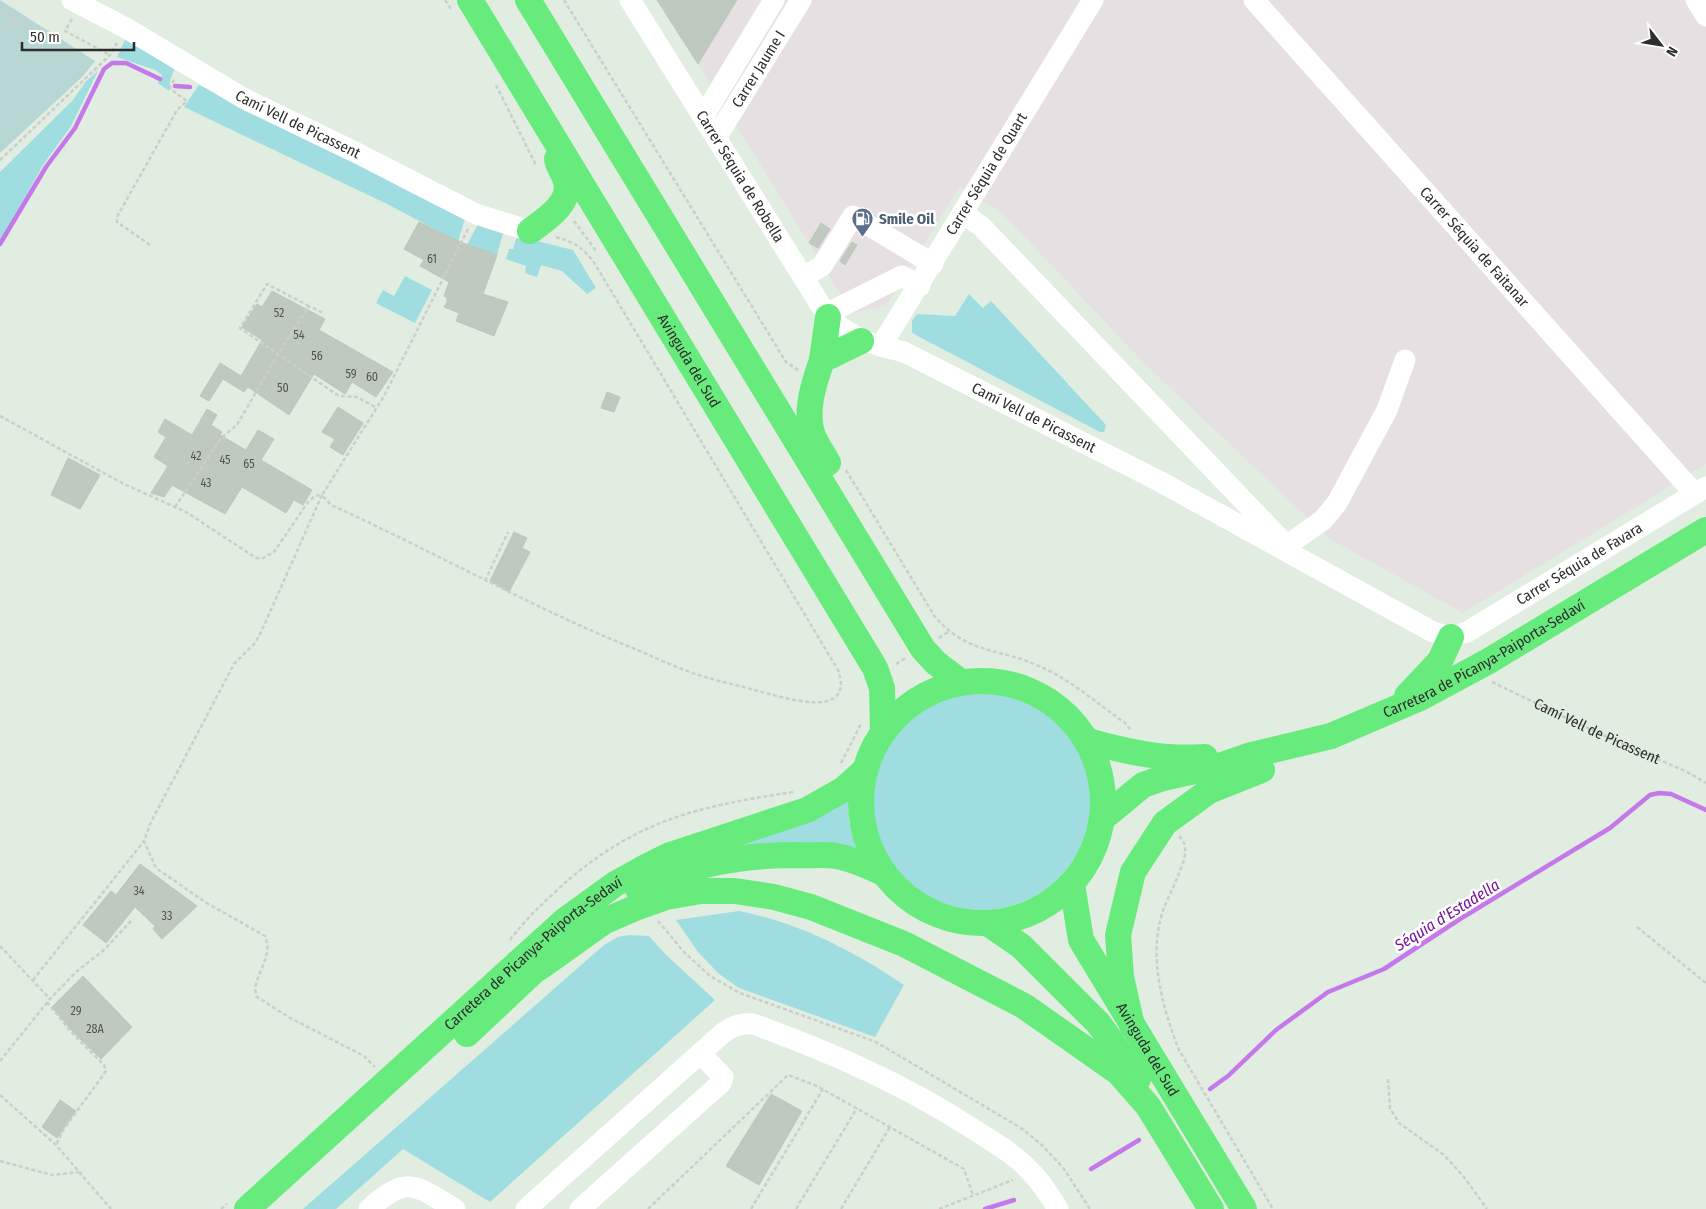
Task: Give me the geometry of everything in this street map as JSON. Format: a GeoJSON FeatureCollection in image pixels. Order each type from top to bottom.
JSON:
{"type":"FeatureCollection","features":[{"type":"Feature","properties":{"kind":"main road","name":"Avinguda del Sud"},"geometry":{"type":"LineString","coordinates":[[470,0],[875,668],[882,688],[874,724]]}},
{"type":"Feature","properties":{"kind":"main road"},"geometry":{"type":"LineString","coordinates":[[528,0],[923,649],[936,663],[961,682]]}},
{"type":"Feature","properties":{"kind":"main road"},"geometry":{"type":"LineString","coordinates":[[530,231],[549,218],[560,205],[566,192],[566,181],[558,168],[553,136]]}},
{"type":"Feature","properties":{"kind":"main road"},"geometry":{"type":"LineString","coordinates":[[827,316],[812,366],[810,407],[813,435],[876,551],[892,599]]}},
{"type":"Feature","properties":{"kind":"main road"},"geometry":{"type":"LineString","coordinates":[[812,366],[871,344]]}},
{"type":"Feature","properties":{"kind":"main road","name":"Carretera de Picanya-Paiporta-Sedaví"},"geometry":{"type":"LineString","coordinates":[[1103,818],[1143,785],[1163,778],[1222,765],[1248,756],[1331,736],[1420,698],[1487,662],[1706,530]]}},
{"type":"Feature","properties":{"kind":"main road"},"geometry":{"type":"LineString","coordinates":[[1388,713],[1416,688],[1440,661],[1451,637]]}},
{"type":"Feature","properties":{"kind":"main road"},"geometry":{"type":"LineString","coordinates":[[999,681],[1034,691],[1065,712],[1088,742],[1102,778],[1103,818],[1092,853],[1072,884],[1041,908],[1020,918],[988,924],[948,919],[912,902],[883,873],[868,844],[861,812],[865,770],[870,754],[874,724],[931,691],[961,682],[999,681]]}},
{"type":"Feature","properties":{"kind":"main road"},"geometry":{"type":"LineString","coordinates":[[1132,1026],[1121,977],[1118,935],[1133,872],[1165,823],[1209,791],[1253,773],[1304,756],[1331,736]]}},
{"type":"Feature","properties":{"kind":"main road","name":"Carretera de Picanya-Paiporta-Sedaví"},"geometry":{"type":"LineString","coordinates":[[1088,742],[1148,756],[1184,759],[1248,756]]}},
{"type":"Feature","properties":{"kind":"main road","name":"Carretera de Picanya-Paiporta-Sedaví"},"geometry":{"type":"LineString","coordinates":[[247,1209],[564,921],[614,884],[670,855],[807,810],[844,789],[865,770]]}},
{"type":"Feature","properties":{"kind":"main road","name":"Carretera de Picanya-Paiporta-Sedaví"},"geometry":{"type":"LineString","coordinates":[[273,1209],[540,968],[564,942],[609,906],[658,880],[702,865],[737,858],[762,855],[836,856],[862,863],[883,873]]}},
{"type":"Feature","properties":{"kind":"main road","name":"Avinguda del Sud"},"geometry":{"type":"LineString","coordinates":[[1072,884],[1081,940],[1244,1209]]}},
{"type":"Feature","properties":{"kind":"main road"},"geometry":{"type":"LineString","coordinates":[[540,968],[605,922],[635,908],[666,898],[701,891],[735,891],[774,897],[812,907],[904,944],[1024,1006],[1118,1072],[1148,1106],[1211,1209]]}},
{"type":"Feature","properties":{"kind":"main road","name":"Avinguda del Sud"},"geometry":{"type":"LineString","coordinates":[[988,924],[1021,946],[1099,1024],[1155,1103],[1218,1209]]}},
{"type":"Feature","properties":{"kind":"street","name":"Carrer Séquia de Robella"},"geometry":{"type":"LineString","coordinates":[[630,0],[827,316],[871,344]]}},
{"type":"Feature","properties":{"kind":"street","name":"Carrer Jaume I"},"geometry":{"type":"LineString","coordinates":[[703,117],[774,0]]}},
{"type":"Feature","properties":{"kind":"street","name":"Carrer Jaume I"},"geometry":{"type":"LineString","coordinates":[[716,138],[801,0]]}},
{"type":"Feature","properties":{"kind":"street","name":"Carrer Séquia de Quart"},"geometry":{"type":"LineString","coordinates":[[871,344],[920,286],[1093,0]]}},
{"type":"Feature","properties":{"kind":"street","name":"Carrer Séquia de Faitanar"},"geometry":{"type":"LineString","coordinates":[[1254,0],[1700,491]]}},
{"type":"Feature","properties":{"kind":"street"},"geometry":{"type":"LineString","coordinates":[[1696,0],[1706,16]]}},
{"type":"Feature","properties":{"kind":"street","name":"Camí Vell de Picassent"},"geometry":{"type":"LineString","coordinates":[[76,2],[126,28],[242,98],[355,152],[476,214],[530,231]]}},
{"type":"Feature","properties":{"kind":"street","name":"Camí Vell de Picassent"},"geometry":{"type":"LineString","coordinates":[[964,214],[982,227],[1291,551]]}},
{"type":"Feature","properties":{"kind":"street"},"geometry":{"type":"LineString","coordinates":[[803,277],[822,266],[853,216],[933,264]]}},
{"type":"Feature","properties":{"kind":"street"},"geometry":{"type":"LineString","coordinates":[[827,316],[902,276],[920,286]]}},
{"type":"Feature","properties":{"kind":"street","name":"Camí Vell de Picassent"},"geometry":{"type":"LineString","coordinates":[[871,344],[911,355],[1291,551],[1433,632],[1451,637]]}},
{"type":"Feature","properties":{"kind":"street"},"geometry":{"type":"LineString","coordinates":[[1291,551],[1323,520],[1337,503],[1387,410],[1405,360]]}},
{"type":"Feature","properties":{"kind":"street"},"geometry":{"type":"LineString","coordinates":[[1203,505],[1216,493],[1224,480]]}},
{"type":"Feature","properties":{"kind":"street","name":"Carrer Séquia de Favara"},"geometry":{"type":"LineString","coordinates":[[1451,637],[1467,632],[1700,491]]}},
{"type":"Feature","properties":{"kind":"street"},"geometry":{"type":"LineString","coordinates":[[531,1207],[731,1027],[753,1024],[839,1057],[918,1096],[996,1143],[1030,1171],[1058,1209]]}},
{"type":"Feature","properties":{"kind":"street"},"geometry":{"type":"LineString","coordinates":[[580,1209],[721,1083],[723,1077],[700,1053]]}},
{"type":"Feature","properties":{"kind":"street"},"geometry":{"type":"LineString","coordinates":[[369,1209],[386,1194],[403,1186],[420,1188],[455,1209]]}},
{"type":"Feature","properties":{"kind":"path"},"geometry":{"type":"LineString","coordinates":[[564,0],[786,362],[812,366]]}},
{"type":"Feature","properties":{"kind":"path"},"geometry":{"type":"LineString","coordinates":[[76,2],[66,31],[110,55]]}},
{"type":"Feature","properties":{"kind":"path"},"geometry":{"type":"LineString","coordinates":[[0,11],[32,32]]}},
{"type":"Feature","properties":{"kind":"path"},"geometry":{"type":"LineString","coordinates":[[0,34],[14,20]]}},
{"type":"Feature","properties":{"kind":"path"},"geometry":{"type":"LineString","coordinates":[[0,160],[110,55],[126,28]]}},
{"type":"Feature","properties":{"kind":"path"},"geometry":{"type":"LineString","coordinates":[[150,245],[126,230],[117,222],[116,217],[177,110],[187,101],[170,87],[184,63]]}},
{"type":"Feature","properties":{"kind":"path"},"geometry":{"type":"LineString","coordinates":[[33,980],[144,841],[151,822],[234,664],[255,644],[322,495],[377,408],[476,214]]}},
{"type":"Feature","properties":{"kind":"path"},"geometry":{"type":"LineString","coordinates":[[322,495],[331,505],[553,615],[695,674],[795,701],[832,700],[841,689],[842,681],[838,670],[587,252],[576,244],[530,231]]}},
{"type":"Feature","properties":{"kind":"path"},"geometry":{"type":"LineString","coordinates":[[324,314],[267,284],[240,328],[339,396],[357,396],[377,408]]}},
{"type":"Feature","properties":{"kind":"path"},"geometry":{"type":"LineString","coordinates":[[175,507],[221,438],[237,425],[278,354],[309,306]]}},
{"type":"Feature","properties":{"kind":"path"},"geometry":{"type":"LineString","coordinates":[[0,416],[122,483],[175,507],[250,555],[264,558],[274,552],[308,502],[315,496],[322,495]]}},
{"type":"Feature","properties":{"kind":"path"},"geometry":{"type":"LineString","coordinates":[[844,465],[935,617],[948,632],[978,648],[1041,666],[1125,723],[1135,734]]}},
{"type":"Feature","properties":{"kind":"path"},"geometry":{"type":"LineString","coordinates":[[485,581],[508,532]]}},
{"type":"Feature","properties":{"kind":"path"},"geometry":{"type":"LineString","coordinates":[[891,667],[907,658]]}},
{"type":"Feature","properties":{"kind":"path","name":"Camí Vell de Picassent"},"geometry":{"type":"LineString","coordinates":[[1488,680],[1598,733],[1685,771],[1706,783]]}},
{"type":"Feature","properties":{"kind":"path"},"geometry":{"type":"LineString","coordinates":[[836,769],[874,724]]}},
{"type":"Feature","properties":{"kind":"path"},"geometry":{"type":"LineString","coordinates":[[606,849],[627,837],[683,813],[732,801],[798,791]]}},
{"type":"Feature","properties":{"kind":"path"},"geometry":{"type":"LineString","coordinates":[[1173,830],[1183,840],[1186,848],[1184,862],[1160,921],[1156,946],[1161,986],[1170,1029],[1178,1050],[1273,1209]]}},
{"type":"Feature","properties":{"kind":"path"},"geometry":{"type":"LineString","coordinates":[[144,841],[156,868],[205,902],[265,936],[269,945],[266,962],[256,986],[257,997],[364,1056],[389,1080]]}},
{"type":"Feature","properties":{"kind":"path"},"geometry":{"type":"LineString","coordinates":[[0,1062],[50,999],[76,972],[104,950],[134,919]]}},
{"type":"Feature","properties":{"kind":"path"},"geometry":{"type":"LineString","coordinates":[[1638,927],[1706,983]]}},
{"type":"Feature","properties":{"kind":"path"},"geometry":{"type":"LineString","coordinates":[[0,946],[50,999]]}},
{"type":"Feature","properties":{"kind":"path"},"geometry":{"type":"LineString","coordinates":[[48,1002],[83,1044],[104,1065],[106,1071],[64,1130],[56,1145]]}},
{"type":"Feature","properties":{"kind":"path"},"geometry":{"type":"LineString","coordinates":[[648,1209],[788,1075],[823,1089],[964,1170],[973,1195]]}},
{"type":"Feature","properties":{"kind":"path"},"geometry":{"type":"LineString","coordinates":[[1388,1079],[1390,1108],[1399,1123],[1444,1155],[1464,1177],[1487,1209]]}},
{"type":"Feature","properties":{"kind":"path"},"geometry":{"type":"LineString","coordinates":[[751,1209],[823,1089]]}},
{"type":"Feature","properties":{"kind":"path"},"geometry":{"type":"LineString","coordinates":[[0,1095],[56,1145],[111,1209]]}},
{"type":"Feature","properties":{"kind":"path"},"geometry":{"type":"LineString","coordinates":[[796,1209],[857,1108]]}},
{"type":"Feature","properties":{"kind":"path"},"geometry":{"type":"LineString","coordinates":[[841,1209],[890,1127]]}},
{"type":"Feature","properties":{"kind":"path"},"geometry":{"type":"LineString","coordinates":[[0,1161],[52,1175],[79,1172]]}},
{"type":"Feature","properties":{"kind":"path"},"geometry":{"type":"LineString","coordinates":[[939,1209],[1013,1180]]}},
{"type":"Feature","properties":{"kind":"shaded area"},"geometry":{"type":"Polygon","coordinates":[[[0,0],[95,61],[83,76],[0,153],[0,0]]]}},
{"type":"Feature","properties":{"kind":"shaded area"},"geometry":{"type":"Polygon","coordinates":[[[659,0],[1706,0],[1706,464],[1463,613],[1330,539],[1146,365],[1001,212],[960,186],[887,305],[852,313],[659,0]]]}},
{"type":"Feature","properties":{"kind":"shaded area"},"geometry":{"type":"Polygon","coordinates":[[[126,38],[175,68],[170,80],[169,91],[158,83],[162,75],[155,70],[117,57],[126,38]]]}},
{"type":"Feature","properties":{"kind":"shaded area"},"geometry":{"type":"Polygon","coordinates":[[[98,71],[71,126],[43,165],[0,242],[0,172],[73,100],[86,81],[98,71]]]}},
{"type":"Feature","properties":{"kind":"shaded area"},"geometry":{"type":"Polygon","coordinates":[[[199,85],[372,168],[402,188],[465,219],[458,241],[385,203],[184,107],[199,85]]]}},
{"type":"Feature","properties":{"kind":"shaded area"},"geometry":{"type":"Polygon","coordinates":[[[479,222],[504,230],[497,255],[467,245],[479,222]]]}},
{"type":"Feature","properties":{"kind":"shaded area"},"geometry":{"type":"Polygon","coordinates":[[[517,236],[573,250],[596,288],[587,294],[562,271],[541,265],[537,277],[525,273],[526,266],[506,259],[509,249],[513,249],[517,236]]]}},
{"type":"Feature","properties":{"kind":"shaded area"},"geometry":{"type":"Polygon","coordinates":[[[405,276],[432,290],[415,323],[376,303],[383,290],[394,296],[405,276]]]}},
{"type":"Feature","properties":{"kind":"shaded area"},"geometry":{"type":"Polygon","coordinates":[[[969,294],[983,308],[991,301],[1106,425],[1104,432],[1100,432],[912,333],[912,321],[917,314],[955,316],[969,294]]]}},
{"type":"Feature","properties":{"kind":"shaded area"},"geometry":{"type":"Polygon","coordinates":[[[970,690],[992,690],[1023,698],[1042,708],[1059,722],[1073,739],[1083,758],[1091,789],[1091,811],[1083,842],[1073,861],[1059,878],[1042,892],[1023,902],[992,910],[970,910],[939,902],[929,897],[911,885],[896,870],[879,842],[871,811],[871,789],[879,758],[884,748],[896,730],[911,715],[939,698],[970,690]]]}},
{"type":"Feature","properties":{"kind":"shaded area"},"geometry":{"type":"Polygon","coordinates":[[[848,801],[849,821],[857,849],[671,864],[848,801]]]}},
{"type":"Feature","properties":{"kind":"shaded area"},"geometry":{"type":"Polygon","coordinates":[[[739,911],[762,916],[805,931],[845,950],[904,985],[875,1037],[739,988],[719,974],[698,952],[676,920],[739,911]]]}},
{"type":"Feature","properties":{"kind":"shaded area"},"geometry":{"type":"Polygon","coordinates":[[[629,935],[649,936],[665,954],[715,1000],[490,1202],[403,1149],[336,1209],[303,1209],[604,945],[618,937],[629,935]]]}},
{"type":"Feature","properties":{"kind":"building"},"geometry":{"type":"Polygon","coordinates":[[[657,0],[737,0],[698,64],[657,0]]]}},
{"type":"Feature","properties":{"kind":"building"},"geometry":{"type":"Polygon","coordinates":[[[419,222],[463,243],[497,255],[483,294],[508,302],[494,336],[456,321],[459,313],[444,307],[447,298],[444,296],[449,282],[420,266],[424,260],[404,249],[419,222]]]}},
{"type":"Feature","properties":{"kind":"building"},"geometry":{"type":"Polygon","coordinates":[[[821,223],[830,229],[818,248],[809,243],[821,223]]]}},
{"type":"Feature","properties":{"kind":"building"},"geometry":{"type":"Polygon","coordinates":[[[852,242],[857,245],[845,265],[840,261],[852,242]]]}},
{"type":"Feature","properties":{"kind":"building"},"geometry":{"type":"Polygon","coordinates":[[[272,291],[325,319],[319,330],[393,372],[376,397],[352,382],[345,394],[314,374],[289,415],[248,387],[244,392],[223,379],[209,401],[200,396],[220,363],[241,376],[262,340],[242,327],[257,304],[262,307],[272,291]]]}},
{"type":"Feature","properties":{"kind":"building"},"geometry":{"type":"Polygon","coordinates":[[[607,392],[620,397],[614,412],[601,408],[607,392]]]}},
{"type":"Feature","properties":{"kind":"building"},"geometry":{"type":"Polygon","coordinates":[[[338,407],[363,423],[343,455],[330,447],[335,439],[322,432],[338,407]]]}},
{"type":"Feature","properties":{"kind":"building"},"geometry":{"type":"Polygon","coordinates":[[[207,409],[217,415],[211,425],[222,432],[220,435],[246,450],[258,430],[274,439],[261,460],[312,490],[303,505],[294,500],[286,513],[242,487],[225,514],[172,485],[164,497],[151,493],[168,466],[154,457],[166,437],[158,432],[165,419],[192,435],[207,409]]]}},
{"type":"Feature","properties":{"kind":"building"},"geometry":{"type":"Polygon","coordinates":[[[68,458],[100,475],[80,509],[51,495],[68,458]]]}},
{"type":"Feature","properties":{"kind":"building"},"geometry":{"type":"Polygon","coordinates":[[[514,532],[527,538],[522,548],[530,552],[509,592],[490,581],[514,532]]]}},
{"type":"Feature","properties":{"kind":"building"},"geometry":{"type":"Polygon","coordinates":[[[140,864],[197,906],[162,939],[153,929],[155,926],[135,907],[106,943],[83,925],[111,891],[116,895],[140,864]]]}},
{"type":"Feature","properties":{"kind":"building"},"geometry":{"type":"Polygon","coordinates":[[[83,976],[132,1027],[101,1059],[73,1032],[52,1007],[83,976]]]}},
{"type":"Feature","properties":{"kind":"building"},"geometry":{"type":"Polygon","coordinates":[[[771,1094],[802,1111],[759,1185],[726,1166],[771,1094]]]}},
{"type":"Feature","properties":{"kind":"building"},"geometry":{"type":"Polygon","coordinates":[[[60,1100],[76,1111],[57,1138],[42,1127],[60,1100]]]}},
{"type":"Feature","properties":{"kind":"waterway"},"geometry":{"type":"LineString","coordinates":[[0,244],[46,167],[75,128],[104,69],[112,63],[126,63],[160,79]]}},
{"type":"Feature","properties":{"kind":"waterway"},"geometry":{"type":"LineString","coordinates":[[175,86],[190,87]]}},
{"type":"Feature","properties":{"kind":"waterway","name":"Séquia d'Estadella"},"geometry":{"type":"LineString","coordinates":[[1210,1089],[1228,1076],[1276,1030],[1328,992],[1384,969],[1460,919],[1610,828],[1650,795],[1659,793],[1671,794],[1706,810]]}},
{"type":"Feature","properties":{"kind":"waterway"},"geometry":{"type":"LineString","coordinates":[[1091,1169],[1139,1140]]}},
{"type":"Feature","properties":{"kind":"waterway"},"geometry":{"type":"LineString","coordinates":[[985,1209],[1014,1200]]}},
{"type":"Feature","properties":{"kind":"place","name":"Smile Oil"},"geometry":{"type":"Point","coordinates":[863,238]}}]}
